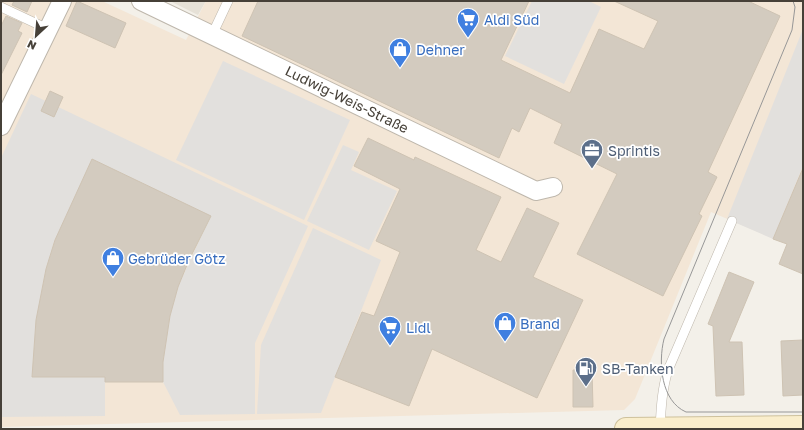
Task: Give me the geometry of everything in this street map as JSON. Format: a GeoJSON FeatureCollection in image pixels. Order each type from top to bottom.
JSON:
{"type":"FeatureCollection","features":[{"type":"Feature","properties":{"kind":"main road"},"geometry":{"type":"LineString","coordinates":[[626,429],[803,427]]}},
{"type":"Feature","properties":{"kind":"street"},"geometry":{"type":"LineString","coordinates":[[1,126],[62,1]]}},
{"type":"Feature","properties":{"kind":"street","name":"Ludwig-Weis-Straße"},"geometry":{"type":"LineString","coordinates":[[141,1],[536,191],[553,187]]}},
{"type":"Feature","properties":{"kind":"lane"},"geometry":{"type":"LineString","coordinates":[[212,35],[228,1]]}},
{"type":"Feature","properties":{"kind":"lane"},"geometry":{"type":"LineString","coordinates":[[1,7],[48,29]]}},
{"type":"Feature","properties":{"kind":"lane"},"geometry":{"type":"LineString","coordinates":[[660,429],[664,382],[732,221]]}},
{"type":"Feature","properties":{"kind":"shaded area"},"geometry":{"type":"Polygon","coordinates":[[[1,1],[102,1],[186,40],[206,1],[802,1],[803,251],[711,212],[635,399],[624,410],[1,427],[1,1]]]}},
{"type":"Feature","properties":{"kind":"shaded area"},"geometry":{"type":"Polygon","coordinates":[[[170,1],[206,1],[198,15],[170,1]]]}},
{"type":"Feature","properties":{"kind":"shaded area"},"geometry":{"type":"Polygon","coordinates":[[[532,1],[589,1],[601,7],[564,84],[505,56],[532,1]]]}},
{"type":"Feature","properties":{"kind":"shaded area"},"geometry":{"type":"Polygon","coordinates":[[[803,29],[803,166],[773,239],[727,219],[803,29]]]}},
{"type":"Feature","properties":{"kind":"shaded area"},"geometry":{"type":"Polygon","coordinates":[[[223,61],[350,120],[304,220],[176,160],[223,61]]]}},
{"type":"Feature","properties":{"kind":"shaded area"},"geometry":{"type":"Polygon","coordinates":[[[31,94],[308,226],[255,343],[255,414],[180,415],[163,382],[163,362],[170,316],[178,287],[210,216],[92,159],[55,240],[46,269],[36,320],[32,377],[105,377],[105,416],[1,417],[1,158],[31,94]]]}},
{"type":"Feature","properties":{"kind":"shaded area"},"geometry":{"type":"Polygon","coordinates":[[[343,145],[359,152],[351,170],[397,191],[369,250],[307,221],[343,145]]]}},
{"type":"Feature","properties":{"kind":"shaded area"},"geometry":{"type":"Polygon","coordinates":[[[313,228],[381,260],[321,413],[257,414],[261,345],[313,228]]]}},
{"type":"Feature","properties":{"kind":"building"},"geometry":{"type":"Polygon","coordinates":[[[14,1],[32,1],[27,12],[12,5],[14,1]]]}},
{"type":"Feature","properties":{"kind":"building"},"geometry":{"type":"Polygon","coordinates":[[[77,1],[126,23],[115,48],[66,26],[77,1]]]}},
{"type":"Feature","properties":{"kind":"building"},"geometry":{"type":"Polygon","coordinates":[[[258,1],[529,1],[501,60],[570,93],[599,29],[644,49],[658,21],[614,1],[748,1],[780,16],[708,172],[717,177],[699,214],[702,216],[663,296],[577,254],[617,174],[554,143],[562,124],[530,108],[519,132],[512,128],[499,158],[242,36],[258,1]]]}},
{"type":"Feature","properties":{"kind":"building"},"geometry":{"type":"Polygon","coordinates":[[[6,16],[22,23],[18,31],[22,33],[1,75],[1,26],[6,16]]]}},
{"type":"Feature","properties":{"kind":"building"},"geometry":{"type":"Polygon","coordinates":[[[50,91],[63,97],[54,117],[41,111],[50,91]]]}},
{"type":"Feature","properties":{"kind":"building"},"geometry":{"type":"Polygon","coordinates":[[[368,138],[414,160],[415,157],[501,197],[476,250],[501,262],[527,208],[559,223],[533,277],[583,300],[537,398],[432,349],[409,406],[335,377],[362,312],[374,316],[400,252],[376,241],[400,189],[354,166],[368,138]]]}},
{"type":"Feature","properties":{"kind":"building","name":"Gebrüder Götz"},"geometry":{"type":"Polygon","coordinates":[[[92,159],[211,216],[189,260],[178,287],[170,316],[163,362],[163,382],[105,382],[105,377],[32,377],[36,320],[46,269],[55,240],[92,159]]]}},
{"type":"Feature","properties":{"kind":"building"},"geometry":{"type":"Polygon","coordinates":[[[803,168],[803,274],[779,264],[787,244],[773,239],[803,168]]]}},
{"type":"Feature","properties":{"kind":"building"},"geometry":{"type":"Polygon","coordinates":[[[729,272],[754,282],[729,342],[742,342],[744,395],[716,396],[713,326],[708,324],[729,272]]]}},
{"type":"Feature","properties":{"kind":"building"},"geometry":{"type":"Polygon","coordinates":[[[803,340],[803,395],[783,396],[781,341],[803,340]]]}},
{"type":"Feature","properties":{"kind":"building"},"geometry":{"type":"Polygon","coordinates":[[[573,370],[592,370],[593,407],[573,407],[573,370]]]}},
{"type":"Feature","properties":{"kind":"tram line"},"geometry":{"type":"LineString","coordinates":[[793,1],[795,7],[792,30],[664,339],[661,359],[663,380],[666,390],[678,407],[686,412],[803,412]]}},
{"type":"Feature","properties":{"kind":"place","name":"Aldi Süd"},"geometry":{"type":"Point","coordinates":[468,38]}},
{"type":"Feature","properties":{"kind":"place","name":"Dehner"},"geometry":{"type":"Point","coordinates":[400,68]}},
{"type":"Feature","properties":{"kind":"place","name":"Sprintis"},"geometry":{"type":"Point","coordinates":[592,170]}},
{"type":"Feature","properties":{"kind":"place","name":"Gebrüder Götz"},"geometry":{"type":"Point","coordinates":[113,278]}},
{"type":"Feature","properties":{"kind":"place","name":"Brand"},"geometry":{"type":"Point","coordinates":[505,342]}},
{"type":"Feature","properties":{"kind":"place","name":"Lidl"},"geometry":{"type":"Point","coordinates":[390,346]}},
{"type":"Feature","properties":{"kind":"place","name":"SB-Tanken"},"geometry":{"type":"Point","coordinates":[586,388]}}]}
